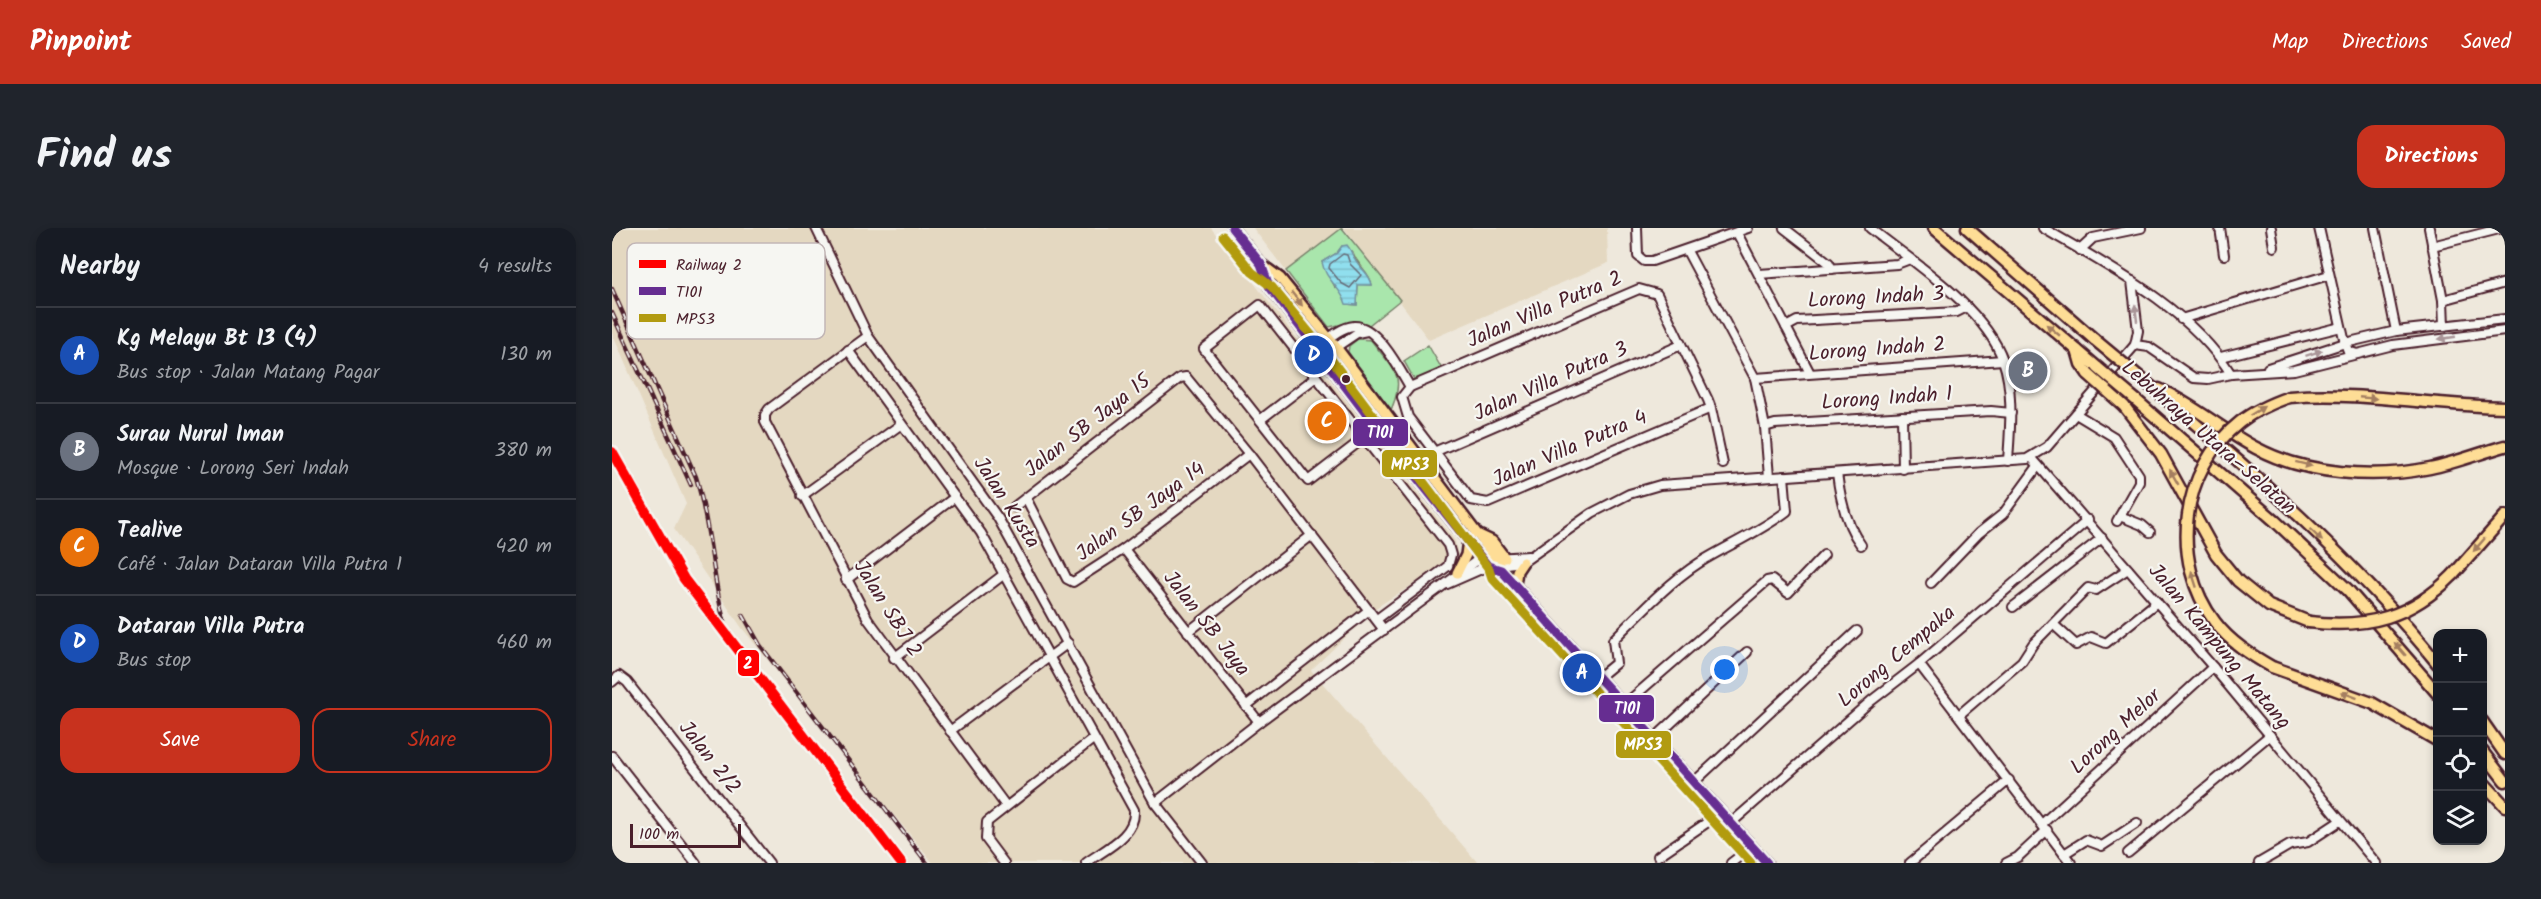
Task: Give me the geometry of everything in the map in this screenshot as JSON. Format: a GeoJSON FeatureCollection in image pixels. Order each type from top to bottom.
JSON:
{"type":"FeatureCollection","features":[{"type":"Feature","properties":{"kind":"highway"},"geometry":{"type":"LineString","coordinates":[[1934,228],[2077,350],[2081,364],[2093,371],[2161,454],[2216,554],[2238,581],[2269,606],[2309,621],[2340,626],[2379,620],[2412,608],[2436,593],[2505,516]]}},
{"type":"Feature","properties":{"kind":"highway","name":"Lebuhraya Utara–Selatan"},"geometry":{"type":"LineString","coordinates":[[1967,228],[2095,340],[2236,457],[2337,555],[2433,659]]}},
{"type":"Feature","properties":{"kind":"highway","name":"Lebuhraya Utara–Selatan"},"geometry":{"type":"LineString","coordinates":[[2093,371],[2136,400],[2275,521],[2348,590],[2433,688]]}},
{"type":"Feature","properties":{"kind":"highway"},"geometry":{"type":"LineString","coordinates":[[2148,384],[2180,398],[2222,428],[2259,450],[2315,467],[2348,473],[2391,473],[2431,468],[2505,446]]}},
{"type":"Feature","properties":{"kind":"highway"},"geometry":{"type":"LineString","coordinates":[[2433,738],[2372,703],[2272,667],[2244,651],[2215,622],[2195,583],[2186,548],[2186,523],[2192,491],[2213,451],[2239,422],[2265,406],[2289,397],[2333,395],[2462,406],[2505,407]]}},
{"type":"Feature","properties":{"kind":"highway"},"geometry":{"type":"LineString","coordinates":[[2487,728],[2505,754]]}},
{"type":"Feature","properties":{"kind":"highway"},"geometry":{"type":"LineString","coordinates":[[2487,758],[2505,782]]}},
{"type":"Feature","properties":{"kind":"highway"},"geometry":{"type":"LineString","coordinates":[[2487,787],[2505,806]]}},
{"type":"Feature","properties":{"kind":"main road"},"geometry":{"type":"LineString","coordinates":[[1232,228],[1261,264],[1280,278],[1336,347],[1378,407],[1439,483],[1488,566],[1500,562]]}},
{"type":"Feature","properties":{"kind":"main road"},"geometry":{"type":"LineString","coordinates":[[1261,264],[1269,286],[1434,499],[1471,537],[1492,541],[1500,562],[1515,585],[1767,863]]}},
{"type":"Feature","properties":{"kind":"main road"},"geometry":{"type":"LineString","coordinates":[[1434,499],[1433,484],[1439,483]]}},
{"type":"Feature","properties":{"kind":"main road"},"geometry":{"type":"LineString","coordinates":[[1457,573],[1466,555],[1471,537]]}},
{"type":"Feature","properties":{"kind":"main road"},"geometry":{"type":"LineString","coordinates":[[1515,585],[1518,571],[1525,559]]}},
{"type":"Feature","properties":{"kind":"street","name":"Jalan Kusta"},"geometry":{"type":"LineString","coordinates":[[816,228],[823,243]]}},
{"type":"Feature","properties":{"kind":"street"},"geometry":{"type":"LineString","coordinates":[[1637,228],[1638,256],[1644,261],[1652,261],[1687,251],[1748,228]]}},
{"type":"Feature","properties":{"kind":"street"},"geometry":{"type":"LineString","coordinates":[[1784,228],[1829,263],[1832,269]]}},
{"type":"Feature","properties":{"kind":"street"},"geometry":{"type":"LineString","coordinates":[[1870,228],[1983,322],[2003,360],[2011,413],[2008,461]]}},
{"type":"Feature","properties":{"kind":"street"},"geometry":{"type":"LineString","coordinates":[[2043,228],[2132,282],[2181,320],[2221,357],[2231,374]]}},
{"type":"Feature","properties":{"kind":"street"},"geometry":{"type":"LineString","coordinates":[[2080,250],[2093,238],[2141,228]]}},
{"type":"Feature","properties":{"kind":"street"},"geometry":{"type":"LineString","coordinates":[[2220,228],[2224,255]]}},
{"type":"Feature","properties":{"kind":"street"},"geometry":{"type":"LineString","coordinates":[[2271,228],[2274,247]]}},
{"type":"Feature","properties":{"kind":"street"},"geometry":{"type":"LineString","coordinates":[[2319,228],[2344,343],[2348,351],[2357,354]]}},
{"type":"Feature","properties":{"kind":"street"},"geometry":{"type":"LineString","coordinates":[[2375,228],[2396,331]]}},
{"type":"Feature","properties":{"kind":"street"},"geometry":{"type":"LineString","coordinates":[[2429,228],[2443,300],[2444,326]]}},
{"type":"Feature","properties":{"kind":"street"},"geometry":{"type":"LineString","coordinates":[[2432,246],[2482,231],[2503,228]]}},
{"type":"Feature","properties":{"kind":"street"},"geometry":{"type":"LineString","coordinates":[[1737,233],[1810,373]]}},
{"type":"Feature","properties":{"kind":"street","name":"Jalan Kusta"},"geometry":{"type":"LineString","coordinates":[[825,247],[868,336],[998,518],[1155,803],[1202,863]]}},
{"type":"Feature","properties":{"kind":"street"},"geometry":{"type":"LineString","coordinates":[[1687,251],[1755,378],[1765,427],[1769,477]]}},
{"type":"Feature","properties":{"kind":"street"},"geometry":{"type":"LineString","coordinates":[[1759,274],[1897,264],[1910,259]]}},
{"type":"Feature","properties":{"kind":"street"},"geometry":{"type":"LineString","coordinates":[[2181,320],[2329,275]]}},
{"type":"Feature","properties":{"kind":"street"},"geometry":{"type":"LineString","coordinates":[[1155,803],[1447,584],[1457,573],[1482,558],[1500,562],[1525,559],[1592,513],[1629,494],[1660,484],[1903,469],[2008,461],[2031,457],[2047,447],[2135,345],[2138,331],[2132,282]]}},
{"type":"Feature","properties":{"kind":"street"},"geometry":{"type":"LineString","coordinates":[[2443,300],[2505,283]]}},
{"type":"Feature","properties":{"kind":"street","name":"Jalan Villa Putra 2"},"geometry":{"type":"LineString","coordinates":[[1410,387],[1639,289],[1656,294],[1681,345],[1711,408],[1723,464]]}},
{"type":"Feature","properties":{"kind":"street"},"geometry":{"type":"LineString","coordinates":[[1377,428],[1364,438],[1308,482],[1204,349],[1260,305],[1316,376],[1364,438],[1448,545],[1451,555],[1448,566],[1377,619]]}},
{"type":"Feature","properties":{"kind":"street","name":"Lorong Indah 3"},"geometry":{"type":"LineString","coordinates":[[1786,327],[1797,321],[1957,312],[1967,307]]}},
{"type":"Feature","properties":{"kind":"street"},"geometry":{"type":"LineString","coordinates":[[2258,371],[2344,343],[2396,331],[2505,319]]}},
{"type":"Feature","properties":{"kind":"street"},"geometry":{"type":"LineString","coordinates":[[1320,352],[1329,339],[1342,330],[1354,327],[1368,331],[1378,339],[1410,387]]}},
{"type":"Feature","properties":{"kind":"street"},"geometry":{"type":"LineString","coordinates":[[2221,357],[2341,327]]}},
{"type":"Feature","properties":{"kind":"street"},"geometry":{"type":"LineString","coordinates":[[1320,352],[1336,347],[1357,333],[1368,331]]}},
{"type":"Feature","properties":{"kind":"street"},"geometry":{"type":"LineString","coordinates":[[2135,345],[2149,347],[2194,378],[2208,380],[2231,374],[2294,370],[2393,345],[2505,331]]}},
{"type":"Feature","properties":{"kind":"street"},"geometry":{"type":"LineString","coordinates":[[868,336],[848,350],[981,534],[1134,810],[1135,821],[1131,830],[1086,863]]}},
{"type":"Feature","properties":{"kind":"street","name":"Jalan Villa Putra 3"},"geometry":{"type":"LineString","coordinates":[[1434,452],[1681,345]]}},
{"type":"Feature","properties":{"kind":"street","name":"Jalan SBJ 2"},"geometry":{"type":"LineString","coordinates":[[848,350],[765,414],[765,422],[846,580],[894,657],[1006,806]]}},
{"type":"Feature","properties":{"kind":"street","name":"Lorong Indah 2"},"geometry":{"type":"LineString","coordinates":[[1755,378],[2003,360]]}},
{"type":"Feature","properties":{"kind":"street"},"geometry":{"type":"LineString","coordinates":[[1260,420],[1316,376]]}},
{"type":"Feature","properties":{"kind":"street","name":"Jalan SB Jaya 15"},"geometry":{"type":"LineString","coordinates":[[1014,507],[1180,378],[1186,377],[1250,454]]}},
{"type":"Feature","properties":{"kind":"street","name":"Jalan Villa Putra 4"},"geometry":{"type":"LineString","coordinates":[[1410,387],[1404,392],[1403,404],[1408,417],[1470,500],[1488,503],[1711,408]]}},
{"type":"Feature","properties":{"kind":"street","name":"Lorong Indah 1"},"geometry":{"type":"LineString","coordinates":[[1765,427],[1902,416],[1991,411],[2011,413]]}},
{"type":"Feature","properties":{"kind":"street"},"geometry":{"type":"LineString","coordinates":[[2076,414],[2114,437],[2139,475],[2139,482],[2118,519],[2142,525],[2150,532]]}},
{"type":"Feature","properties":{"kind":"street"},"geometry":{"type":"LineString","coordinates":[[1902,416],[1903,469]]}},
{"type":"Feature","properties":{"kind":"street"},"geometry":{"type":"LineString","coordinates":[[802,496],[900,425]]}},
{"type":"Feature","properties":{"kind":"street"},"geometry":{"type":"LineString","coordinates":[[1250,454],[1384,630]]}},
{"type":"Feature","properties":{"kind":"street","name":"Jalan SB Jaya 14"},"geometry":{"type":"LineString","coordinates":[[1026,498],[1069,581],[1075,581],[1124,549],[1250,454]]}},
{"type":"Feature","properties":{"kind":"street","name":"Jalan Kampung Matang"},"geometry":{"type":"LineString","coordinates":[[2031,457],[2088,520],[2213,667],[2376,863]]}},
{"type":"Feature","properties":{"kind":"street"},"geometry":{"type":"LineString","coordinates":[[1931,583],[1979,533],[2002,514],[2038,466]]}},
{"type":"Feature","properties":{"kind":"street"},"geometry":{"type":"LineString","coordinates":[[1837,473],[1849,523],[1861,545]]}},
{"type":"Feature","properties":{"kind":"street"},"geometry":{"type":"LineString","coordinates":[[1599,678],[1616,663],[1613,640],[1662,595],[1698,564],[1735,545],[1787,511],[1784,476]]}},
{"type":"Feature","properties":{"kind":"street"},"geometry":{"type":"LineString","coordinates":[[846,580],[955,497]]}},
{"type":"Feature","properties":{"kind":"street","name":"Lorong Cempaka"},"geometry":{"type":"LineString","coordinates":[[1730,824],[1870,701],[1919,664],[2088,520]]}},
{"type":"Feature","properties":{"kind":"street"},"geometry":{"type":"LineString","coordinates":[[1188,632],[1312,535]]}},
{"type":"Feature","properties":{"kind":"street"},"geometry":{"type":"LineString","coordinates":[[2013,607],[2102,538]]}},
{"type":"Feature","properties":{"kind":"street","name":"Jalan SB Jaya"},"geometry":{"type":"LineString","coordinates":[[1124,549],[1259,723]]}},
{"type":"Feature","properties":{"kind":"street"},"geometry":{"type":"LineString","coordinates":[[1624,705],[1767,581],[1772,580],[1788,592],[1824,555]]}},
{"type":"Feature","properties":{"kind":"street"},"geometry":{"type":"LineString","coordinates":[[1447,584],[1488,566]]}},
{"type":"Feature","properties":{"kind":"street"},"geometry":{"type":"LineString","coordinates":[[1959,715],[2002,680],[2088,588],[2096,590],[2128,569]]}},
{"type":"Feature","properties":{"kind":"street"},"geometry":{"type":"LineString","coordinates":[[894,657],[1004,575]]}},
{"type":"Feature","properties":{"kind":"street"},"geometry":{"type":"LineString","coordinates":[[2054,624],[2076,645],[2091,637],[2106,643],[2157,602]]}},
{"type":"Feature","properties":{"kind":"street"},"geometry":{"type":"LineString","coordinates":[[1397,604],[1405,615]]}},
{"type":"Feature","properties":{"kind":"street"},"geometry":{"type":"LineString","coordinates":[[1246,706],[1369,610]]}},
{"type":"Feature","properties":{"kind":"street"},"geometry":{"type":"LineString","coordinates":[[1693,783],[1857,631]]}},
{"type":"Feature","properties":{"kind":"street"},"geometry":{"type":"LineString","coordinates":[[950,731],[1068,643]]}},
{"type":"Feature","properties":{"kind":"street"},"geometry":{"type":"LineString","coordinates":[[1654,740],[1747,652]]}},
{"type":"Feature","properties":{"kind":"street"},"geometry":{"type":"LineString","coordinates":[[1919,664],[2071,863]]}},
{"type":"Feature","properties":{"kind":"street","name":"Lorong Melor"},"geometry":{"type":"LineString","coordinates":[[2006,863],[2018,858],[2045,827],[2213,667]]}},
{"type":"Feature","properties":{"kind":"street","name":"Jalan 2/2"},"geometry":{"type":"LineString","coordinates":[[612,682],[620,676],[627,682],[769,863]]}},
{"type":"Feature","properties":{"kind":"street"},"geometry":{"type":"LineString","coordinates":[[2128,853],[2270,735]]}},
{"type":"Feature","properties":{"kind":"street"},"geometry":{"type":"LineString","coordinates":[[1004,863],[986,839],[984,830],[987,822],[1093,739]]}},
{"type":"Feature","properties":{"kind":"street"},"geometry":{"type":"LineString","coordinates":[[612,756],[696,863]]}},
{"type":"Feature","properties":{"kind":"street"},"geometry":{"type":"LineString","coordinates":[[1910,863],[2009,780]]}},
{"type":"Feature","properties":{"kind":"street"},"geometry":{"type":"LineString","coordinates":[[1658,855],[1721,813]]}},
{"type":"Feature","properties":{"kind":"street"},"geometry":{"type":"LineString","coordinates":[[2259,863],[2290,844],[2308,842],[2340,821]]}},
{"type":"Feature","properties":{"kind":"street"},"geometry":{"type":"LineString","coordinates":[[2064,854],[2086,840],[2102,846],[2137,823]]}},
{"type":"Feature","properties":{"kind":"street"},"geometry":{"type":"LineString","coordinates":[[1731,863],[1752,847]]}},
{"type":"Feature","properties":{"kind":"shaded area"},"geometry":{"type":"Polygon","coordinates":[[[612,228],[1211,228],[1455,541],[1458,556],[1377,607],[1311,670],[1478,863],[933,863],[742,628],[674,529],[686,504],[612,333],[612,228]]]}},
{"type":"Feature","properties":{"kind":"shaded area"},"geometry":{"type":"Polygon","coordinates":[[[1253,228],[1342,228],[1286,271],[1253,228]]]}},
{"type":"Feature","properties":{"kind":"shaded area"},"geometry":{"type":"Polygon","coordinates":[[[1344,228],[1607,228],[1608,263],[1429,340],[1344,228]]]}},
{"type":"Feature","properties":{"kind":"green space"},"geometry":{"type":"Polygon","coordinates":[[[1342,228],[1400,300],[1369,325],[1348,323],[1329,327],[1286,271],[1342,228]],[[1342,246],[1337,253],[1322,262],[1335,287],[1342,291],[1347,304],[1357,305],[1358,284],[1372,285],[1369,276],[1353,252],[1342,246]]]}},
{"type":"Feature","properties":{"kind":"green space"},"geometry":{"type":"Polygon","coordinates":[[[1358,339],[1371,340],[1395,372],[1398,388],[1391,410],[1348,352],[1349,346],[1358,339]]]}},
{"type":"Feature","properties":{"kind":"green space"},"geometry":{"type":"Polygon","coordinates":[[[1428,345],[1443,371],[1424,379],[1414,379],[1404,361],[1428,345]]]}},
{"type":"Feature","properties":{"kind":"water"},"geometry":{"type":"Polygon","coordinates":[[[1347,245],[1372,285],[1358,285],[1357,305],[1346,304],[1341,293],[1326,274],[1322,262],[1337,253],[1342,246],[1347,245]]]}},
{"type":"Feature","properties":{"kind":"railway"},"geometry":{"type":"LineString","coordinates":[[612,289],[627,323]]}},
{"type":"Feature","properties":{"kind":"railway"},"geometry":{"type":"LineString","coordinates":[[612,313],[691,485]]}},
{"type":"Feature","properties":{"kind":"railway"},"geometry":{"type":"LineString","coordinates":[[634,339],[696,477],[706,517],[723,618],[729,638]]}},
{"type":"Feature","properties":{"kind":"railway"},"geometry":{"type":"LineString","coordinates":[[743,615],[760,645],[927,863]]}},
{"type":"Feature","properties":{"kind":"rail line","name":"2"},"geometry":{"type":"LineString","coordinates":[[612,452],[684,579],[901,863]]}},
{"type":"Feature","properties":{"kind":"transit line","name":"T101"},"geometry":{"type":"LineString","coordinates":[[1232,228],[1261,264],[1269,286],[1377,428],[1488,566],[1501,570],[1767,863]]}},
{"type":"Feature","properties":{"kind":"transit line","name":"MPS3"},"geometry":{"type":"LineString","coordinates":[[1223,236],[1252,272],[1272,287],[1327,354],[1489,569],[1492,578],[1751,863]]}},
{"type":"Feature","properties":{"kind":"place","name":"Dataran Villa Putra"},"geometry":{"type":"Point","coordinates":[1314,355]}},
{"type":"Feature","properties":{"kind":"place","name":"Surau Nurul Iman"},"geometry":{"type":"Point","coordinates":[2028,371]}},
{"type":"Feature","properties":{"kind":"place","name":"Tealive"},"geometry":{"type":"Point","coordinates":[1327,421]}},
{"type":"Feature","properties":{"kind":"place","name":"Kg Melayu Bt 13 (4)"},"geometry":{"type":"Point","coordinates":[1582,673]}}]}
